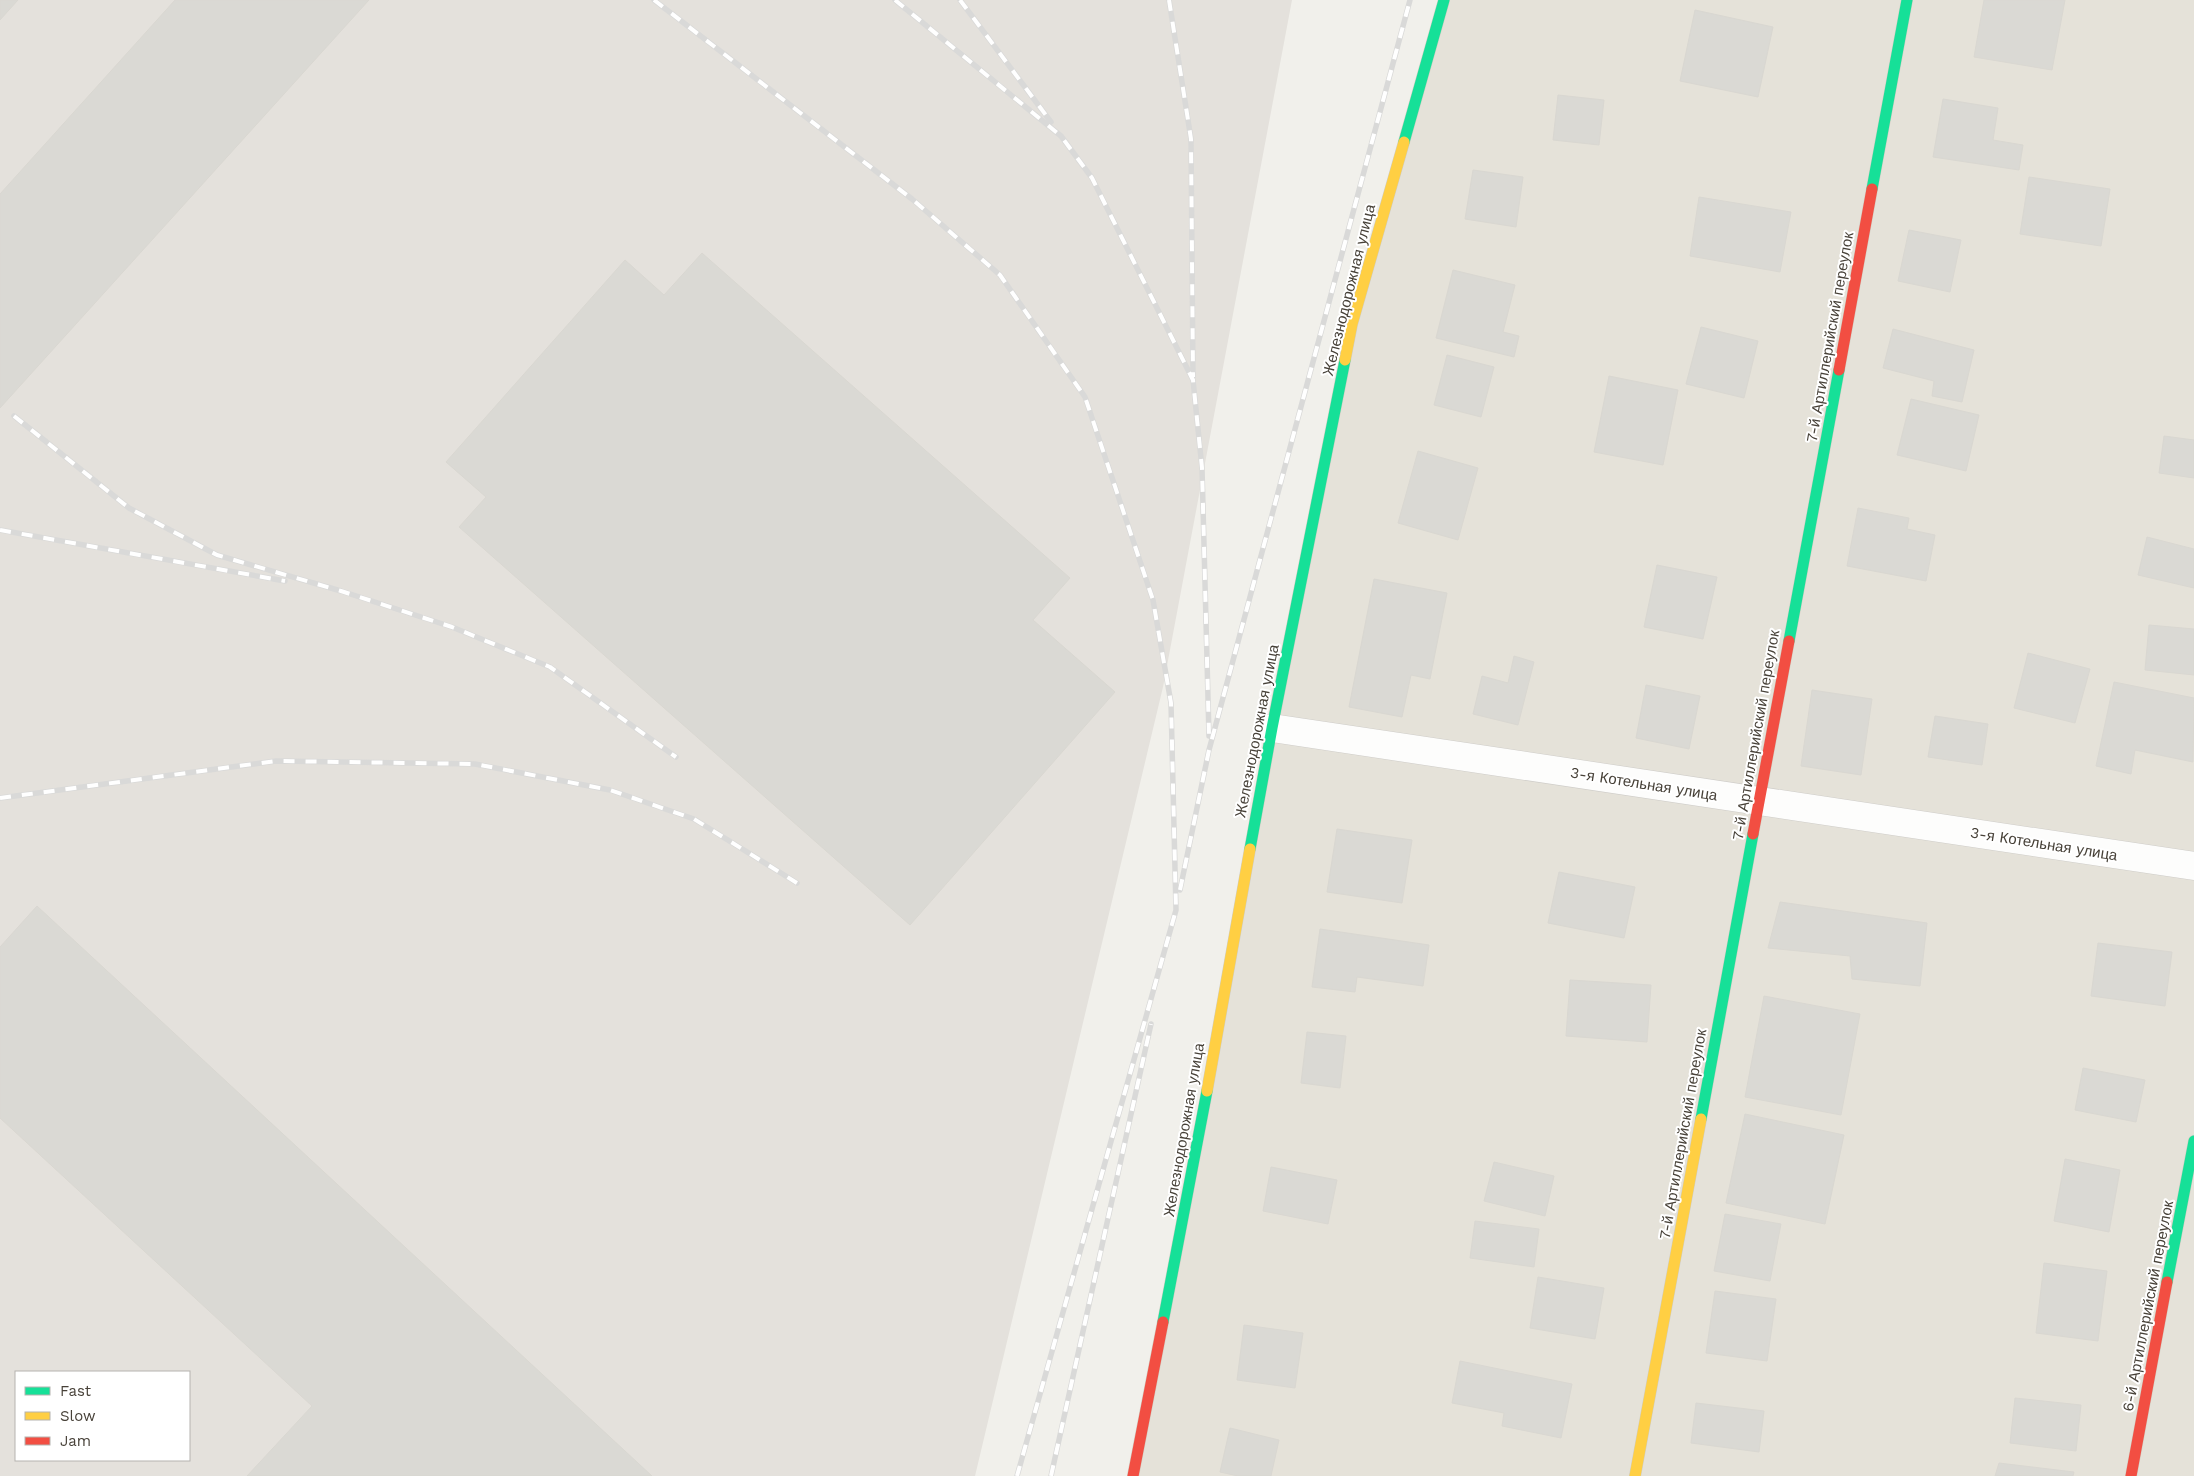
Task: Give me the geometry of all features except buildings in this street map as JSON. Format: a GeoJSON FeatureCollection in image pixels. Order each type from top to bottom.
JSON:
{"type":"FeatureCollection","features":[{"type":"Feature","properties":{"kind":"street","name":"Железнодорожная улица"},"geometry":{"type":"LineString","coordinates":[[1133,1476],[1187,1202],[1272,728],[1352,324],[1444,0]]}},
{"type":"Feature","properties":{"kind":"street","name":"7-й Артиллерийский переулок"},"geometry":{"type":"LineString","coordinates":[[1635,1476],[1907,0]]}},
{"type":"Feature","properties":{"kind":"street","name":"3-я Котельная улица"},"geometry":{"type":"LineString","coordinates":[[1272,728],[2194,866]]}},
{"type":"Feature","properties":{"kind":"street","name":"6-й Артиллерийский переулок"},"geometry":{"type":"LineString","coordinates":[[2131,1476],[2194,1141]]}},
{"type":"Feature","properties":{"kind":"shaded area"},"geometry":{"type":"Polygon","coordinates":[[[0,0],[1292,0],[1163,687],[975,1476],[0,1476],[0,0]]]}},
{"type":"Feature","properties":{"kind":"shaded area"},"geometry":{"type":"Polygon","coordinates":[[[1444,0],[2194,0],[2194,1476],[1133,1476],[1352,324],[1444,0]]]}},
{"type":"Feature","properties":{"kind":"railway"},"geometry":{"type":"LineString","coordinates":[[654,0],[912,199],[1000,275],[1085,397],[1153,600],[1171,703],[1176,910],[1017,1476]]}},
{"type":"Feature","properties":{"kind":"railway"},"geometry":{"type":"LineString","coordinates":[[895,0],[1061,136],[1092,178],[1193,380],[1202,468],[1209,736]]}},
{"type":"Feature","properties":{"kind":"railway"},"geometry":{"type":"LineString","coordinates":[[960,0],[1051,122]]}},
{"type":"Feature","properties":{"kind":"railway"},"geometry":{"type":"LineString","coordinates":[[1169,0],[1191,139],[1193,377]]}},
{"type":"Feature","properties":{"kind":"railway"},"geometry":{"type":"LineString","coordinates":[[1180,890],[1209,750],[1410,0]]}},
{"type":"Feature","properties":{"kind":"railway"},"geometry":{"type":"LineString","coordinates":[[14,416],[129,508],[217,555],[341,591],[452,627],[550,667],[676,757]]}},
{"type":"Feature","properties":{"kind":"railway"},"geometry":{"type":"LineString","coordinates":[[0,530],[285,581]]}},
{"type":"Feature","properties":{"kind":"railway"},"geometry":{"type":"LineString","coordinates":[[0,798],[276,761],[475,764],[610,790],[694,819],[797,883]]}},
{"type":"Feature","properties":{"kind":"railway"},"geometry":{"type":"LineString","coordinates":[[1051,1476],[1151,1024]]}},
{"type":"Feature","properties":{"kind":"traffic: fast"},"geometry":{"type":"LineString","coordinates":[[1404,142],[1444,0]]}},
{"type":"Feature","properties":{"kind":"traffic: fast"},"geometry":{"type":"LineString","coordinates":[[1872,189],[1907,0]]}},
{"type":"Feature","properties":{"kind":"traffic: fast"},"geometry":{"type":"LineString","coordinates":[[1250,849],[1345,360]]}},
{"type":"Feature","properties":{"kind":"traffic: fast"},"geometry":{"type":"LineString","coordinates":[[1789,641],[1839,370]]}},
{"type":"Feature","properties":{"kind":"traffic: fast"},"geometry":{"type":"LineString","coordinates":[[1701,1119],[1753,834]]}},
{"type":"Feature","properties":{"kind":"traffic: fast"},"geometry":{"type":"LineString","coordinates":[[1163,1322],[1207,1091]]}},
{"type":"Feature","properties":{"kind":"traffic: fast"},"geometry":{"type":"LineString","coordinates":[[2167,1282],[2194,1141]]}},
{"type":"Feature","properties":{"kind":"traffic: slow"},"geometry":{"type":"LineString","coordinates":[[1345,360],[1352,324],[1404,142]]}},
{"type":"Feature","properties":{"kind":"traffic: slow"},"geometry":{"type":"LineString","coordinates":[[1207,1091],[1250,849]]}},
{"type":"Feature","properties":{"kind":"traffic: slow"},"geometry":{"type":"LineString","coordinates":[[1635,1476],[1701,1119]]}},
{"type":"Feature","properties":{"kind":"traffic: jam"},"geometry":{"type":"LineString","coordinates":[[1839,370],[1872,189]]}},
{"type":"Feature","properties":{"kind":"traffic: jam"},"geometry":{"type":"LineString","coordinates":[[1753,834],[1789,641]]}},
{"type":"Feature","properties":{"kind":"traffic: jam"},"geometry":{"type":"LineString","coordinates":[[2131,1476],[2167,1282]]}},
{"type":"Feature","properties":{"kind":"traffic: jam"},"geometry":{"type":"LineString","coordinates":[[1133,1476],[1163,1322]]}}]}
